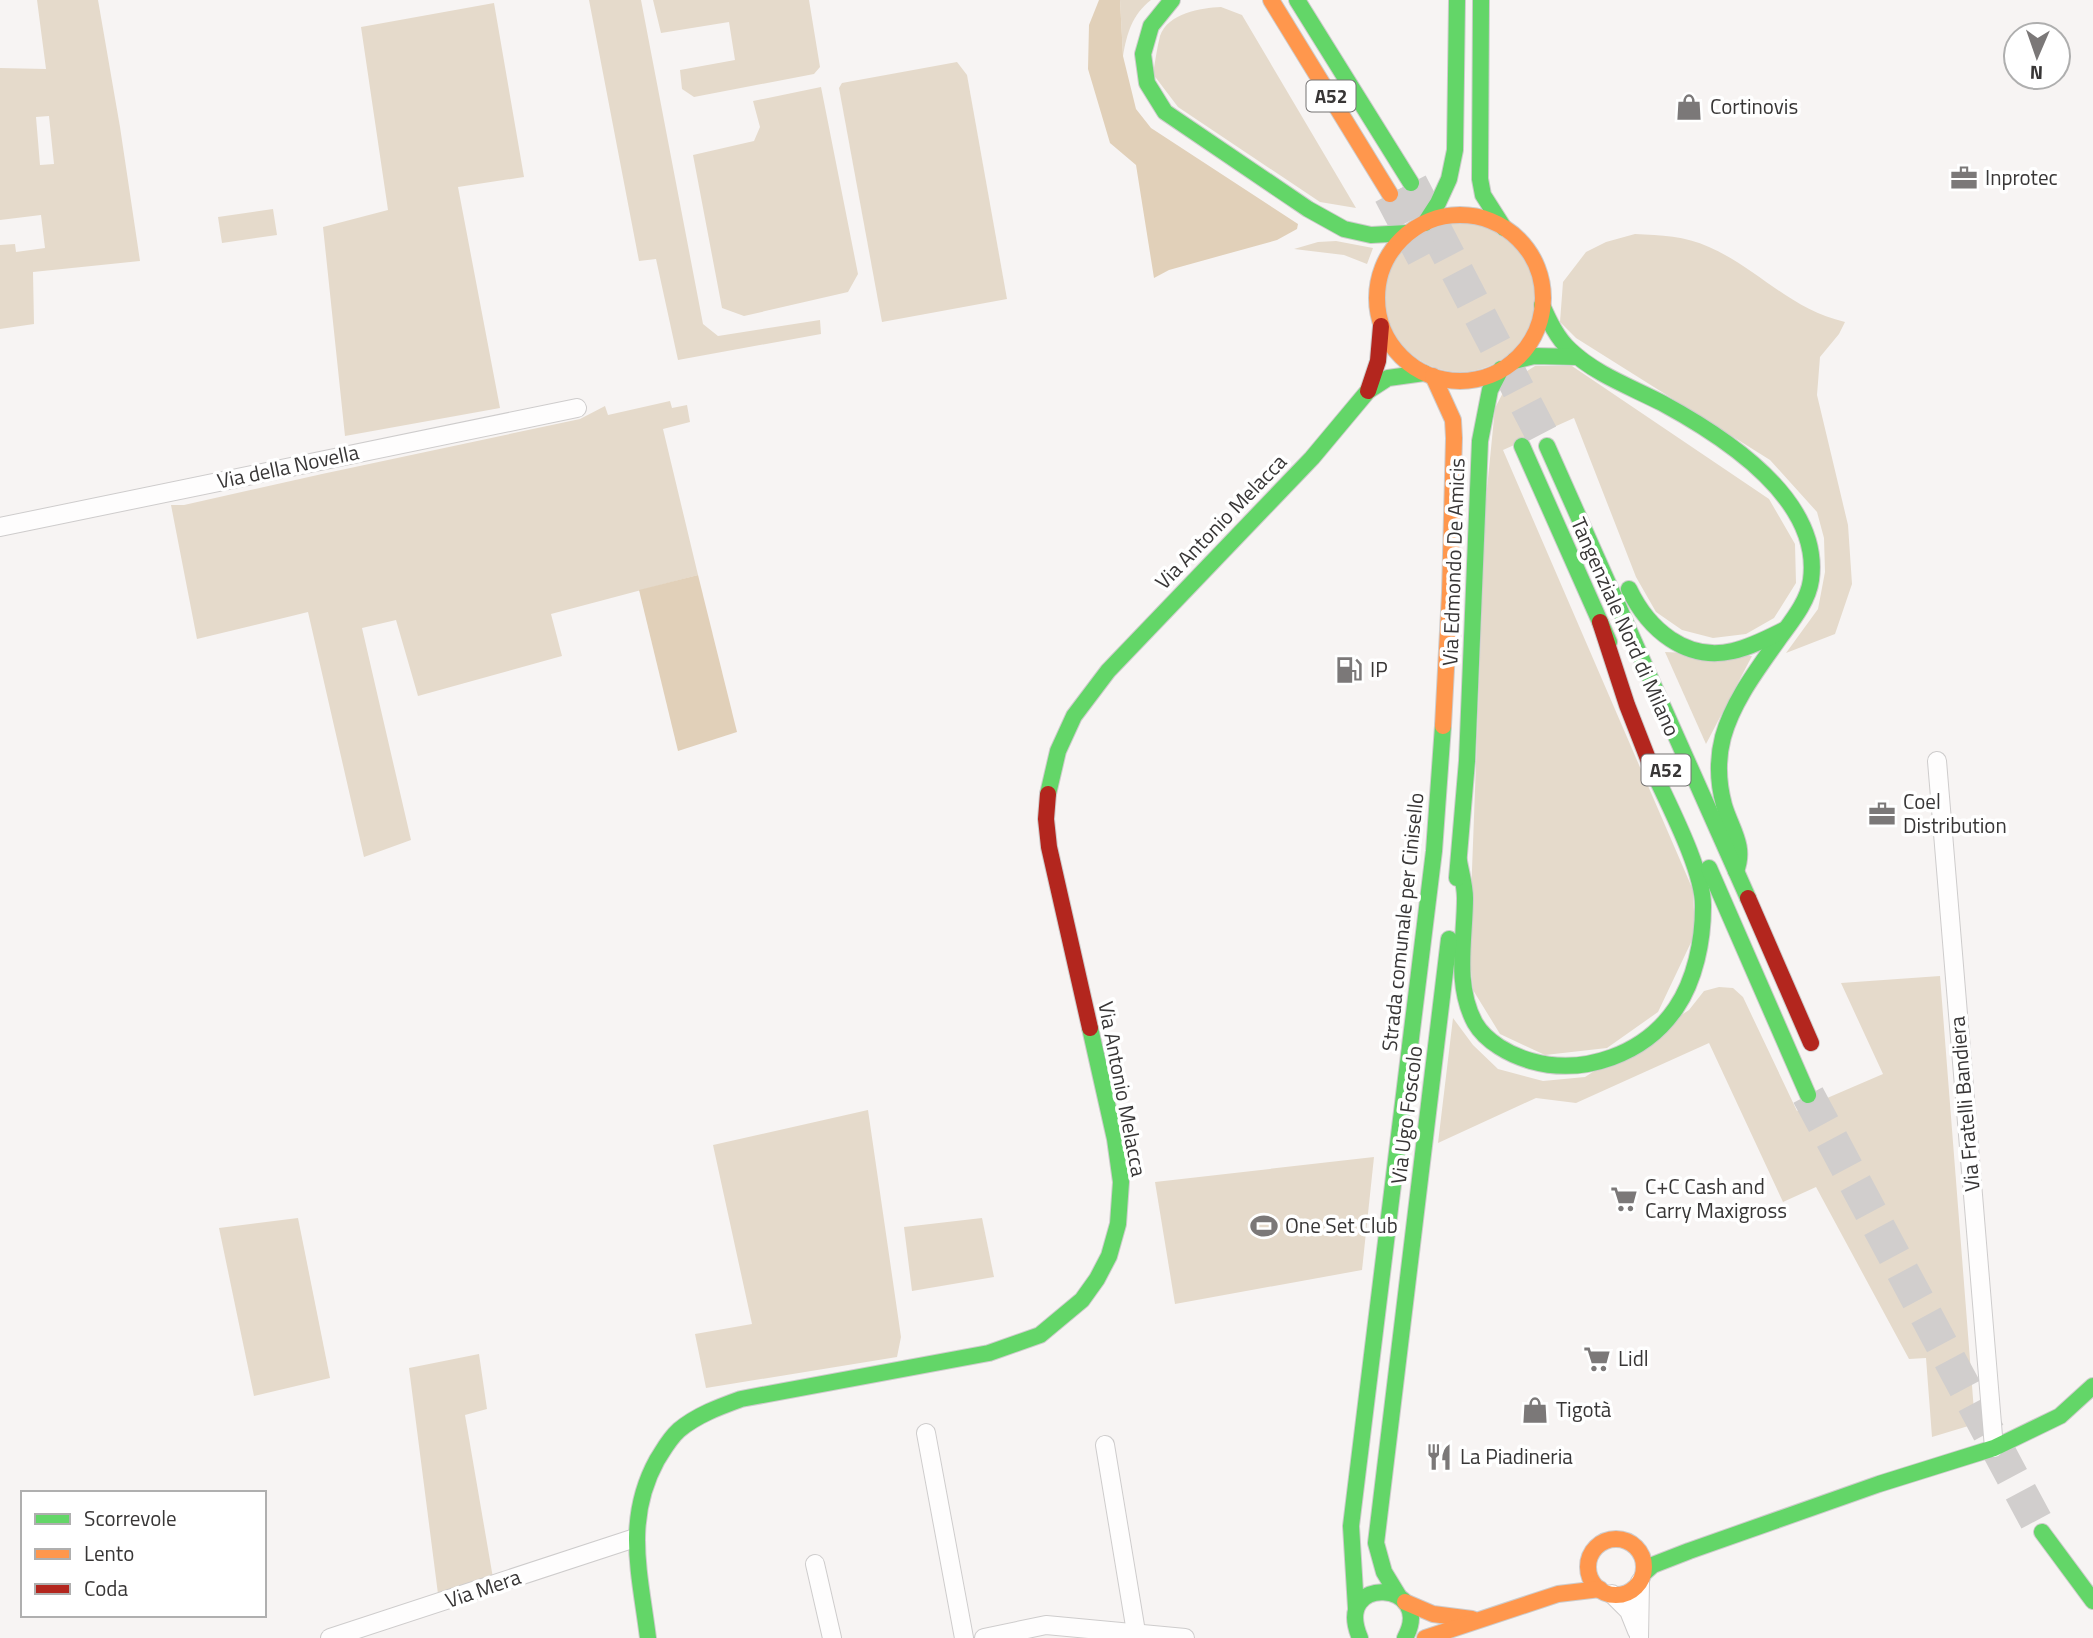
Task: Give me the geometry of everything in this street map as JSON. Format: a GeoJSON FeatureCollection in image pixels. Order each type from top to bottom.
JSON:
{"type":"FeatureCollection","features":[{"type":"Feature","properties":{"kind":"main road"},"geometry":{"type":"LineString","coordinates":[[1172,0],[1159,12],[1148,31],[1143,51],[1143,72],[1152,95],[1166,112],[1308,209],[1344,229],[1371,235],[1407,233]]}},
{"type":"Feature","properties":{"kind":"main road"},"geometry":{"type":"LineString","coordinates":[[1254,0],[1278,29],[1311,79],[1327,90]]}},
{"type":"Feature","properties":{"kind":"main road","name":"A52"},"geometry":{"type":"LineString","coordinates":[[1271,0],[1390,194]]}},
{"type":"Feature","properties":{"kind":"main road","name":"A52"},"geometry":{"type":"LineString","coordinates":[[1297,0],[1411,183]]}},
{"type":"Feature","properties":{"kind":"main road"},"geometry":{"type":"LineString","coordinates":[[1425,223],[1438,203],[1448,179],[1455,150],[1457,0]]}},
{"type":"Feature","properties":{"kind":"main road"},"geometry":{"type":"LineString","coordinates":[[1481,0],[1480,179],[1483,195],[1504,228]]}},
{"type":"Feature","properties":{"kind":"main road"},"geometry":{"type":"LineString","coordinates":[[1508,365],[1534,335],[1542,305],[1541,281],[1532,257],[1515,235],[1483,218],[1446,216],[1407,233],[1389,254],[1382,268],[1376,299],[1381,326],[1397,352],[1428,375],[1451,380],[1469,380],[1534,356],[1578,357]]}},
{"type":"Feature","properties":{"kind":"main road"},"geometry":{"type":"LineString","coordinates":[[1542,305],[1553,330],[1578,357],[1677,411],[1742,456],[1790,501],[1805,530],[1812,555],[1811,581],[1800,607],[1732,712],[1720,752],[1720,779],[1725,811],[1741,855],[1736,871]]}},
{"type":"Feature","properties":{"kind":"main road","name":"Via Antonio Melacca"},"geometry":{"type":"LineString","coordinates":[[1368,391],[1378,361],[1381,326]]}},
{"type":"Feature","properties":{"kind":"main road","name":"Via Edmondo De Amicis"},"geometry":{"type":"LineString","coordinates":[[1467,761],[1480,441],[1490,390],[1508,365]]}},
{"type":"Feature","properties":{"kind":"main road","name":"Via Antonio Melacca"},"geometry":{"type":"LineString","coordinates":[[648,1638],[635,1538],[646,1480],[669,1438],[681,1428],[705,1413],[741,1399],[989,1353],[1040,1335],[1082,1300],[1097,1279],[1109,1256],[1118,1224],[1121,1182],[1115,1139],[1049,847],[1046,819],[1048,792],[1058,751],[1074,716],[1108,671],[1311,458],[1368,391],[1388,379],[1428,375]]}},
{"type":"Feature","properties":{"kind":"main road","name":"Strada comunale per Cinisello"},"geometry":{"type":"LineString","coordinates":[[1356,1609],[1351,1547],[1357,1475],[1432,864],[1441,765],[1451,581],[1454,438],[1453,420],[1428,375]]}},
{"type":"Feature","properties":{"kind":"main road","name":"Tangenziale Nord di Milano"},"geometry":{"type":"LineString","coordinates":[[1543,437],[1818,1059]]}},
{"type":"Feature","properties":{"kind":"main road","name":"Tangenziale Nord di Milano"},"geometry":{"type":"LineString","coordinates":[[1522,446],[1808,1095]]}},
{"type":"Feature","properties":{"kind":"main road"},"geometry":{"type":"LineString","coordinates":[[1584,527],[1601,534],[1642,613],[1676,643],[1698,651],[1723,653],[1751,646],[1785,630]]}},
{"type":"Feature","properties":{"kind":"main road"},"geometry":{"type":"LineString","coordinates":[[1459,861],[1465,895],[1461,976],[1467,1004],[1476,1025],[1492,1041],[1511,1054],[1531,1061],[1559,1067],[1581,1066],[1627,1051],[1661,1027],[1675,1009],[1686,990],[1702,934],[1703,891],[1635,729],[1600,622]]}},
{"type":"Feature","properties":{"kind":"main road","name":"Via Ugo Foscolo"},"geometry":{"type":"LineString","coordinates":[[1405,1605],[1384,1572],[1376,1542],[1459,861],[1467,761]]}},
{"type":"Feature","properties":{"kind":"main road"},"geometry":{"type":"LineString","coordinates":[[1425,1638],[1454,1634],[1479,1619],[1558,1594],[1625,1594],[1653,1565],[1689,1550],[1994,1448],[2031,1432],[2060,1416],[2093,1386]]}},
{"type":"Feature","properties":{"kind":"main road"},"geometry":{"type":"LineString","coordinates":[[2042,1532],[2093,1601]]}},
{"type":"Feature","properties":{"kind":"main road"},"geometry":{"type":"LineString","coordinates":[[1558,1594],[1603,1543],[1621,1540],[1638,1549],[1664,1552],[1689,1550]]}},
{"type":"Feature","properties":{"kind":"main road"},"geometry":{"type":"LineString","coordinates":[[1638,1549],[1643,1557],[1642,1577]]}},
{"type":"Feature","properties":{"kind":"main road"},"geometry":{"type":"LineString","coordinates":[[1591,1555],[1589,1574],[1593,1583],[1606,1592]]}},
{"type":"Feature","properties":{"kind":"main road"},"geometry":{"type":"LineString","coordinates":[[1340,1638],[1363,1599],[1383,1591],[1405,1605],[1433,1614],[1479,1619]]}},
{"type":"Feature","properties":{"kind":"main road"},"geometry":{"type":"LineString","coordinates":[[1405,1605],[1411,1627],[1405,1638]]}},
{"type":"Feature","properties":{"kind":"main road"},"geometry":{"type":"LineString","coordinates":[[1356,1609],[1354,1624],[1360,1638]]}},
{"type":"Feature","properties":{"kind":"street","name":"Via della Novella"},"geometry":{"type":"LineString","coordinates":[[0,527],[577,408]]}},
{"type":"Feature","properties":{"kind":"street","name":"Via Fratelli Bandiera"},"geometry":{"type":"LineString","coordinates":[[1937,761],[1994,1448]]}},
{"type":"Feature","properties":{"kind":"street"},"geometry":{"type":"LineString","coordinates":[[926,1433],[964,1638]]}},
{"type":"Feature","properties":{"kind":"street"},"geometry":{"type":"LineString","coordinates":[[1105,1446],[1136,1632]]}},
{"type":"Feature","properties":{"kind":"street","name":"Via Mera"},"geometry":{"type":"LineString","coordinates":[[330,1638],[635,1538]]}},
{"type":"Feature","properties":{"kind":"street"},"geometry":{"type":"LineString","coordinates":[[816,1564],[832,1638]]}},
{"type":"Feature","properties":{"kind":"street"},"geometry":{"type":"LineString","coordinates":[[1639,1638],[1642,1577]]}},
{"type":"Feature","properties":{"kind":"street"},"geometry":{"type":"LineString","coordinates":[[1606,1592],[1629,1611],[1639,1638]]}},
{"type":"Feature","properties":{"kind":"street"},"geometry":{"type":"LineString","coordinates":[[1405,1605],[1414,1638]]}},
{"type":"Feature","properties":{"kind":"street"},"geometry":{"type":"LineString","coordinates":[[984,1638],[1046,1625],[1185,1638]]}},
{"type":"Feature","properties":{"kind":"shaded area"},"geometry":{"type":"Polygon","coordinates":[[[37,0],[98,0],[140,261],[33,272],[34,324],[0,329],[0,245],[15,244],[16,252],[45,248],[41,215],[0,220],[0,68],[46,69],[37,0]],[[49,116],[36,117],[40,165],[54,164],[49,116]]]}},
{"type":"Feature","properties":{"kind":"shaded area"},"geometry":{"type":"Polygon","coordinates":[[[589,0],[641,0],[703,324],[718,336],[820,320],[821,334],[678,360],[656,259],[639,261],[589,0]]]}},
{"type":"Feature","properties":{"kind":"shaded area"},"geometry":{"type":"Polygon","coordinates":[[[653,0],[809,0],[820,67],[814,74],[694,97],[682,89],[680,70],[735,60],[729,22],[661,33],[653,0]]]}},
{"type":"Feature","properties":{"kind":"shaded area"},"geometry":{"type":"Polygon","coordinates":[[[1099,0],[1120,0],[1123,56],[1136,109],[1151,128],[1298,224],[1297,229],[1277,240],[1169,270],[1154,278],[1136,165],[1110,143],[1088,69],[1089,25],[1099,0]]]}},
{"type":"Feature","properties":{"kind":"shaded area"},"geometry":{"type":"Polygon","coordinates":[[[1120,0],[1151,0],[1131,25],[1123,56],[1120,0]]]}},
{"type":"Feature","properties":{"kind":"shaded area"},"geometry":{"type":"Polygon","coordinates":[[[494,3],[524,177],[458,187],[500,408],[345,436],[323,227],[388,210],[361,27],[494,3]]]}},
{"type":"Feature","properties":{"kind":"shaded area"},"geometry":{"type":"Polygon","coordinates":[[[1221,7],[1242,15],[1356,208],[1320,202],[1178,107],[1153,74],[1160,36],[1170,22],[1186,13],[1221,7]]]}},
{"type":"Feature","properties":{"kind":"shaded area"},"geometry":{"type":"Polygon","coordinates":[[[957,62],[967,75],[1007,299],[882,322],[839,88],[842,83],[957,62]]]}},
{"type":"Feature","properties":{"kind":"shaded area"},"geometry":{"type":"Polygon","coordinates":[[[821,87],[858,274],[848,292],[744,316],[722,308],[693,155],[754,141],[760,127],[753,101],[821,87]]]}},
{"type":"Feature","properties":{"kind":"shaded area"},"geometry":{"type":"Polygon","coordinates":[[[273,209],[277,235],[222,243],[218,217],[273,209]]]}},
{"type":"Feature","properties":{"kind":"shaded area"},"geometry":{"type":"Polygon","coordinates":[[[1460,222],[1489,228],[1513,244],[1529,268],[1535,297],[1529,326],[1513,350],[1489,366],[1460,372],[1431,366],[1407,350],[1391,326],[1385,297],[1391,268],[1407,244],[1431,228],[1460,222]]]}},
{"type":"Feature","properties":{"kind":"shaded area"},"geometry":{"type":"Polygon","coordinates":[[[1635,234],[1682,238],[1700,243],[1727,256],[1807,308],[1845,322],[1820,357],[1817,395],[1848,525],[1852,584],[1835,634],[1786,653],[1818,609],[1825,572],[1824,538],[1817,512],[1770,460],[1576,338],[1560,322],[1563,282],[1586,252],[1606,242],[1635,234]]]}},
{"type":"Feature","properties":{"kind":"shaded area"},"geometry":{"type":"Polygon","coordinates":[[[1336,241],[1373,248],[1367,264],[1344,255],[1294,249],[1318,242],[1336,241]]]}},
{"type":"Feature","properties":{"kind":"shaded area"},"geometry":{"type":"Polygon","coordinates":[[[1535,366],[1572,366],[1769,499],[1795,544],[1796,583],[1774,618],[1746,634],[1713,638],[1682,630],[1656,612],[1636,577],[1574,418],[1503,450],[1693,890],[1695,934],[1658,1012],[1607,1048],[1545,1055],[1500,1034],[1473,990],[1469,949],[1486,499],[1495,408],[1508,383],[1535,366]]]}},
{"type":"Feature","properties":{"kind":"shaded area"},"geometry":{"type":"Polygon","coordinates":[[[670,401],[672,408],[687,405],[690,422],[663,429],[698,575],[551,614],[562,656],[418,696],[396,620],[362,628],[411,840],[364,857],[308,612],[197,639],[171,505],[184,505],[580,419],[605,406],[608,415],[670,401]]]}},
{"type":"Feature","properties":{"kind":"shaded area"},"geometry":{"type":"Polygon","coordinates":[[[698,575],[737,732],[678,751],[639,590],[698,575]]]}},
{"type":"Feature","properties":{"kind":"shaded area"},"geometry":{"type":"Polygon","coordinates":[[[1665,652],[1752,656],[1706,744],[1665,652]]]}},
{"type":"Feature","properties":{"kind":"shaded area"},"geometry":{"type":"Polygon","coordinates":[[[1940,976],[1975,1424],[1932,1437],[1926,1358],[1909,1359],[1816,1187],[1783,1202],[1709,1043],[1576,1103],[1536,1098],[1438,1143],[1453,1018],[1473,1045],[1498,1069],[1543,1081],[1585,1077],[1689,1010],[1704,991],[1719,987],[1733,988],[1743,997],[1797,1111],[1883,1074],[1841,983],[1940,976]]]}},
{"type":"Feature","properties":{"kind":"shaded area"},"geometry":{"type":"Polygon","coordinates":[[[868,1110],[901,1337],[897,1357],[706,1388],[695,1334],[752,1324],[713,1145],[868,1110]]]}},
{"type":"Feature","properties":{"kind":"shaded area","name":"One Set Club"},"geometry":{"type":"Polygon","coordinates":[[[1374,1157],[1362,1270],[1175,1304],[1155,1182],[1374,1157]]]}},
{"type":"Feature","properties":{"kind":"shaded area"},"geometry":{"type":"Polygon","coordinates":[[[298,1218],[330,1378],[254,1396],[219,1228],[298,1218]]]}},
{"type":"Feature","properties":{"kind":"shaded area"},"geometry":{"type":"Polygon","coordinates":[[[982,1218],[994,1277],[912,1291],[904,1227],[982,1218]]]}},
{"type":"Feature","properties":{"kind":"shaded area"},"geometry":{"type":"Polygon","coordinates":[[[479,1354],[487,1409],[465,1415],[493,1578],[438,1594],[409,1368],[479,1354]]]}},
{"type":"Feature","properties":{"kind":"tunnel"},"geometry":{"type":"LineString","coordinates":[[1411,183],[1543,437]]}},
{"type":"Feature","properties":{"kind":"tunnel"},"geometry":{"type":"LineString","coordinates":[[1390,194],[1423,257]]}},
{"type":"Feature","properties":{"kind":"tunnel"},"geometry":{"type":"LineString","coordinates":[[1808,1095],[2042,1532]]}},
{"type":"Feature","properties":{"kind":"traffic: fast"},"geometry":{"type":"LineString","coordinates":[[1172,0],[1151,26],[1143,54],[1147,83],[1165,112],[1308,209],[1344,229],[1371,235],[1407,233]]}},
{"type":"Feature","properties":{"kind":"traffic: fast"},"geometry":{"type":"LineString","coordinates":[[1297,0],[1411,183]]}},
{"type":"Feature","properties":{"kind":"traffic: fast"},"geometry":{"type":"LineString","coordinates":[[1425,223],[1449,179],[1455,150],[1457,0]]}},
{"type":"Feature","properties":{"kind":"traffic: fast"},"geometry":{"type":"LineString","coordinates":[[1481,0],[1480,179],[1483,195],[1504,228]]}},
{"type":"Feature","properties":{"kind":"traffic: fast"},"geometry":{"type":"LineString","coordinates":[[1542,305],[1561,340],[1580,359],[1686,417],[1739,452],[1785,497],[1801,523],[1810,550],[1809,588],[1798,612],[1739,698],[1727,724],[1721,746],[1720,788],[1738,845],[1739,862],[1736,871]]}},
{"type":"Feature","properties":{"kind":"traffic: fast"},"geometry":{"type":"LineString","coordinates":[[1514,361],[1534,356],[1578,357]]}},
{"type":"Feature","properties":{"kind":"traffic: fast"},"geometry":{"type":"LineString","coordinates":[[1457,878],[1467,761],[1480,441],[1490,390],[1501,369]]}},
{"type":"Feature","properties":{"kind":"traffic: fast"},"geometry":{"type":"LineString","coordinates":[[1048,794],[1058,751],[1074,716],[1108,671],[1312,458],[1368,391],[1388,378],[1424,373]]}},
{"type":"Feature","properties":{"kind":"traffic: fast"},"geometry":{"type":"LineString","coordinates":[[1522,446],[1609,642]]}},
{"type":"Feature","properties":{"kind":"traffic: fast"},"geometry":{"type":"LineString","coordinates":[[1547,446],[1748,898]]}},
{"type":"Feature","properties":{"kind":"traffic: fast"},"geometry":{"type":"LineString","coordinates":[[1629,589],[1637,604],[1658,629],[1684,647],[1700,652],[1733,651],[1784,630]]}},
{"type":"Feature","properties":{"kind":"traffic: fast"},"geometry":{"type":"LineString","coordinates":[[1356,1608],[1351,1526],[1434,851],[1443,726]]}},
{"type":"Feature","properties":{"kind":"traffic: fast"},"geometry":{"type":"LineString","coordinates":[[1459,861],[1465,898],[1463,977],[1469,1008],[1480,1030],[1492,1042],[1515,1055],[1551,1065],[1592,1063],[1630,1049],[1648,1038],[1663,1024],[1683,997],[1697,960],[1703,920],[1702,892],[1691,855],[1650,764]]}},
{"type":"Feature","properties":{"kind":"traffic: fast"},"geometry":{"type":"LineString","coordinates":[[1709,868],[1808,1095]]}},
{"type":"Feature","properties":{"kind":"traffic: fast"},"geometry":{"type":"LineString","coordinates":[[1398,1595],[1384,1572],[1376,1543],[1449,939]]}},
{"type":"Feature","properties":{"kind":"traffic: fast"},"geometry":{"type":"LineString","coordinates":[[648,1638],[637,1548],[641,1504],[657,1460],[679,1430],[716,1408],[741,1399],[989,1353],[1040,1335],[1082,1300],[1109,1256],[1118,1224],[1121,1182],[1115,1139],[1090,1028]]}},
{"type":"Feature","properties":{"kind":"traffic: fast"},"geometry":{"type":"LineString","coordinates":[[1644,1573],[1653,1565],[1689,1551],[1879,1484],[1994,1448],[2060,1416],[2093,1386]]}},
{"type":"Feature","properties":{"kind":"traffic: fast"},"geometry":{"type":"LineString","coordinates":[[2042,1532],[2093,1601]]}},
{"type":"Feature","properties":{"kind":"traffic: fast"},"geometry":{"type":"LineString","coordinates":[[1360,1638],[1355,1617],[1360,1603],[1370,1594],[1384,1592],[1397,1596],[1407,1605],[1411,1619],[1405,1638]]}},
{"type":"Feature","properties":{"kind":"traffic: slow"},"geometry":{"type":"LineString","coordinates":[[1271,0],[1390,194]]}},
{"type":"Feature","properties":{"kind":"traffic: slow"},"geometry":{"type":"LineString","coordinates":[[1460,215],[1492,221],[1519,239],[1537,266],[1543,298],[1537,330],[1519,357],[1492,375],[1460,381],[1428,375],[1401,357],[1383,330],[1377,298],[1383,266],[1401,239],[1428,221],[1460,215]]}},
{"type":"Feature","properties":{"kind":"traffic: slow"},"geometry":{"type":"LineString","coordinates":[[1433,376],[1453,420],[1454,438],[1443,726]]}},
{"type":"Feature","properties":{"kind":"traffic: slow"},"geometry":{"type":"LineString","coordinates":[[1616,1539],[1627,1541],[1636,1547],[1642,1556],[1644,1567],[1642,1578],[1636,1587],[1627,1593],[1616,1595],[1605,1593],[1596,1587],[1590,1578],[1588,1567],[1590,1556],[1596,1547],[1605,1541],[1616,1539]]}},
{"type":"Feature","properties":{"kind":"traffic: slow"},"geometry":{"type":"LineString","coordinates":[[1425,1638],[1558,1594],[1600,1589]]}},
{"type":"Feature","properties":{"kind":"traffic: slow"},"geometry":{"type":"LineString","coordinates":[[1405,1602],[1433,1614],[1472,1619]]}},
{"type":"Feature","properties":{"kind":"traffic: jam"},"geometry":{"type":"LineString","coordinates":[[1368,391],[1378,361],[1381,326]]}},
{"type":"Feature","properties":{"kind":"traffic: jam"},"geometry":{"type":"LineString","coordinates":[[1600,622],[1650,764]]}},
{"type":"Feature","properties":{"kind":"traffic: jam"},"geometry":{"type":"LineString","coordinates":[[1048,794],[1046,819],[1049,847],[1090,1028]]}},
{"type":"Feature","properties":{"kind":"traffic: jam"},"geometry":{"type":"LineString","coordinates":[[1748,898],[1811,1043]]}},
{"type":"Feature","properties":{"kind":"place","name":"Cortinovis"},"geometry":{"type":"Point","coordinates":[1689,107]}},
{"type":"Feature","properties":{"kind":"place","name":"Inprotec"},"geometry":{"type":"Point","coordinates":[1964,178]}},
{"type":"Feature","properties":{"kind":"place","name":"IP"},"geometry":{"type":"Point","coordinates":[1349,670]}},
{"type":"Feature","properties":{"kind":"place","name":"Coel Distribution"},"geometry":{"type":"Point","coordinates":[1882,814]}},
{"type":"Feature","properties":{"kind":"place","name":"C+C Cash and Carry Maxigross"},"geometry":{"type":"Point","coordinates":[1624,1199]}},
{"type":"Feature","properties":{"kind":"place","name":"One Set Club"},"geometry":{"type":"Point","coordinates":[1264,1226]}},
{"type":"Feature","properties":{"kind":"place","name":"Lidl"},"geometry":{"type":"Point","coordinates":[1597,1359]}},
{"type":"Feature","properties":{"kind":"place","name":"Tigotà"},"geometry":{"type":"Point","coordinates":[1535,1410]}},
{"type":"Feature","properties":{"kind":"place","name":"La Piadineria"},"geometry":{"type":"Point","coordinates":[1439,1457]}}]}
